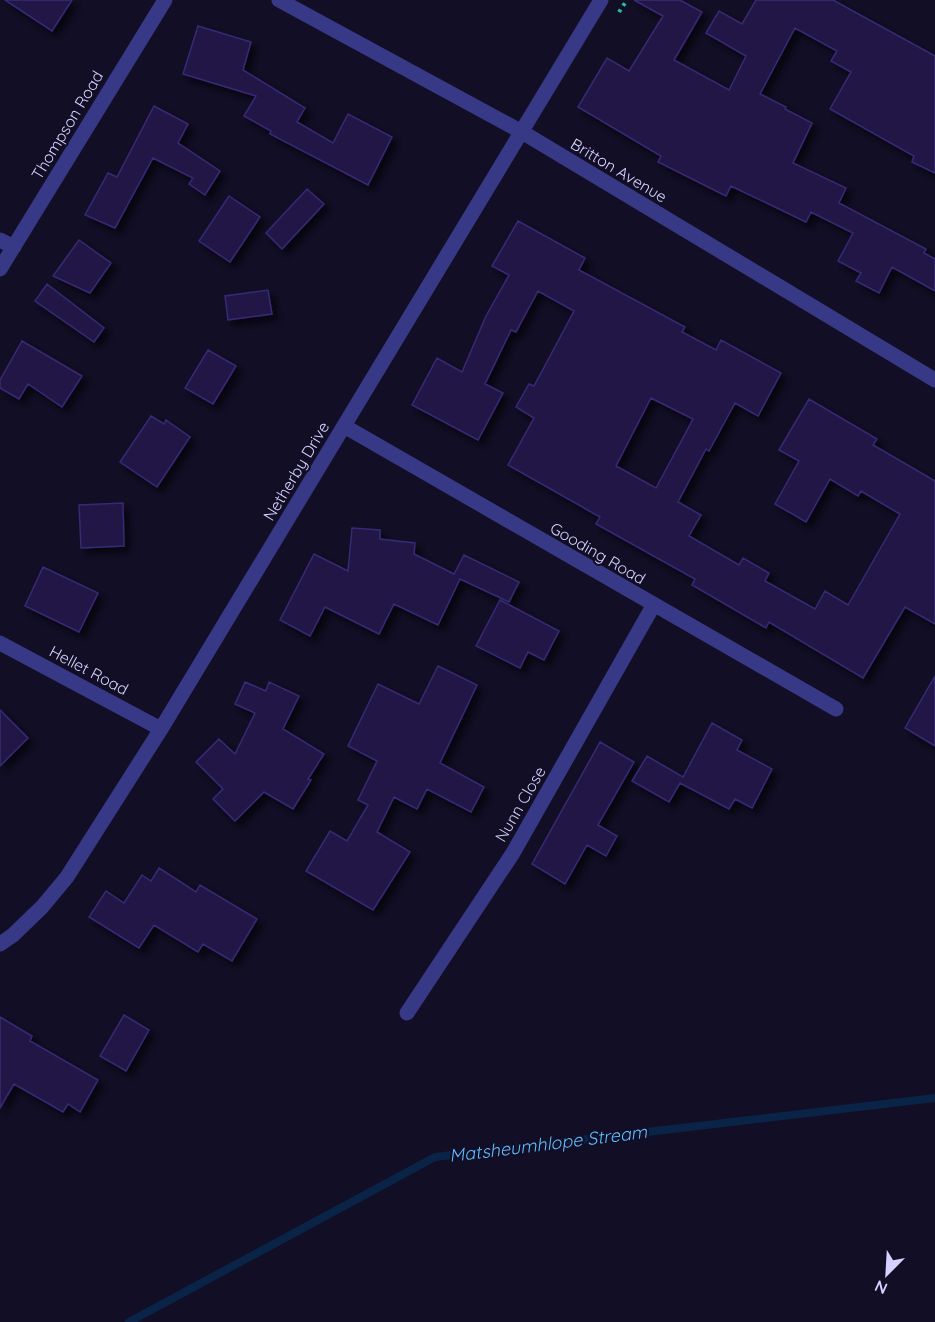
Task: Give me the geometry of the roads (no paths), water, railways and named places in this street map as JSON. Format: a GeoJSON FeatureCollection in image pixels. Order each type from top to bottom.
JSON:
{"type":"FeatureCollection","features":[{"type":"Feature","properties":{"kind":"street","name":"Thompson Road"},"geometry":{"type":"LineString","coordinates":[[0,269],[7,244],[165,0]]}},
{"type":"Feature","properties":{"kind":"street","name":"Britton Avenue"},"geometry":{"type":"LineString","coordinates":[[279,0],[522,132],[935,380]]}},
{"type":"Feature","properties":{"kind":"street","name":"Netherby Drive"},"geometry":{"type":"LineString","coordinates":[[0,945],[42,908],[67,877],[162,729],[601,0]]}},
{"type":"Feature","properties":{"kind":"street","name":"Gooding Road"},"geometry":{"type":"LineString","coordinates":[[344,426],[653,606],[836,709]]}},
{"type":"Feature","properties":{"kind":"street","name":"Nunn Close"},"geometry":{"type":"LineString","coordinates":[[407,1013],[513,853],[653,606]]}},
{"type":"Feature","properties":{"kind":"street","name":"Hellet Road"},"geometry":{"type":"LineString","coordinates":[[0,643],[162,729]]}},
{"type":"Feature","properties":{"kind":"waterway","name":"Matsheumhlope Stream"},"geometry":{"type":"LineString","coordinates":[[129,1322],[435,1157],[935,1098]]}}]}
